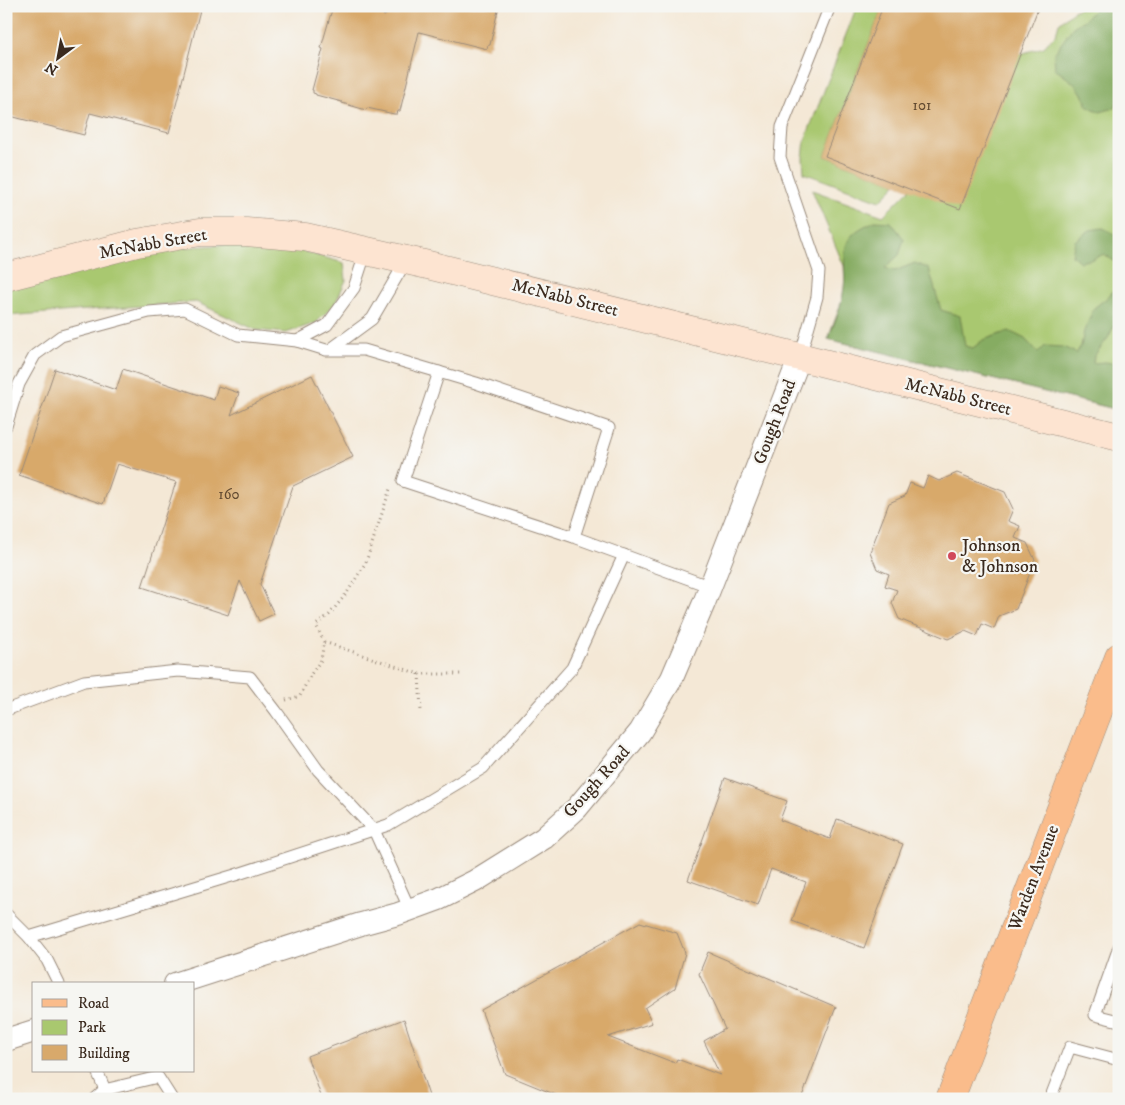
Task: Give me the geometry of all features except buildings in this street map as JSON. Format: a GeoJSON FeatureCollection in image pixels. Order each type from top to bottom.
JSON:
{"type":"FeatureCollection","features":[{"type":"Feature","properties":{"kind":"main road","name":"Warden Avenue"},"geometry":{"type":"LineString","coordinates":[[950,1099],[1119,657]]}},
{"type":"Feature","properties":{"kind":"street","name":"McNabb Street"},"geometry":{"type":"LineString","coordinates":[[6,278],[137,243],[200,232],[246,232],[305,237],[800,356],[1119,437]]}},
{"type":"Feature","properties":{"kind":"street","name":"Gough Road"},"geometry":{"type":"LineString","coordinates":[[182,982],[410,910],[439,899],[474,881],[544,838],[577,808],[640,732],[672,678],[711,587],[800,356]]}},
{"type":"Feature","properties":{"kind":"street"},"geometry":{"type":"LineString","coordinates":[[6,1040],[32,1032]]}},
{"type":"Feature","properties":{"kind":"lane"},"geometry":{"type":"LineString","coordinates":[[800,356],[817,297],[819,271],[780,156],[782,127],[830,6]]}},
{"type":"Feature","properties":{"kind":"lane"},"geometry":{"type":"LineString","coordinates":[[296,341],[327,325],[354,288],[366,251]]}},
{"type":"Feature","properties":{"kind":"lane"},"geometry":{"type":"LineString","coordinates":[[331,350],[372,319],[406,260]]}},
{"type":"Feature","properties":{"kind":"lane"},"geometry":{"type":"LineString","coordinates":[[6,426],[19,384],[35,356],[61,336],[148,312],[185,309],[238,335],[296,341],[326,350],[364,350],[476,383],[609,428],[574,536]]}},
{"type":"Feature","properties":{"kind":"lane"},"geometry":{"type":"LineString","coordinates":[[439,372],[403,481],[574,536],[711,587]]}},
{"type":"Feature","properties":{"kind":"lane"},"geometry":{"type":"LineString","coordinates":[[29,937],[234,875],[388,825],[483,768],[572,668],[624,555]]}},
{"type":"Feature","properties":{"kind":"lane"},"geometry":{"type":"LineString","coordinates":[[6,710],[84,681],[178,671],[250,677],[318,770],[374,830],[410,910]]}},
{"type":"Feature","properties":{"kind":"lane"},"geometry":{"type":"LineString","coordinates":[[6,914],[29,937],[47,960],[58,982]]}},
{"type":"Feature","properties":{"kind":"lane"},"geometry":{"type":"LineString","coordinates":[[1119,947],[1095,1015],[1119,1021]]}},
{"type":"Feature","properties":{"kind":"lane"},"geometry":{"type":"LineString","coordinates":[[1050,1099],[1070,1047],[1119,1060]]}},
{"type":"Feature","properties":{"kind":"lane"},"geometry":{"type":"LineString","coordinates":[[97,1072],[107,1094]]}},
{"type":"Feature","properties":{"kind":"lane"},"geometry":{"type":"LineString","coordinates":[[94,1099],[158,1077],[172,1099]]}},
{"type":"Feature","properties":{"kind":"path"},"geometry":{"type":"LineString","coordinates":[[271,704],[300,696],[311,674],[321,660],[324,642],[316,625],[328,615],[347,593],[366,562],[390,489]]}},
{"type":"Feature","properties":{"kind":"path"},"geometry":{"type":"LineString","coordinates":[[324,642],[419,674],[462,674]]}},
{"type":"Feature","properties":{"kind":"path"},"geometry":{"type":"LineString","coordinates":[[419,674],[420,710]]}},
{"type":"Feature","properties":{"kind":"green space"},"geometry":{"type":"Polygon","coordinates":[[[857,6],[883,6],[825,156],[897,184],[880,201],[804,173],[805,140],[857,6]]]}},
{"type":"Feature","properties":{"kind":"green space"},"geometry":{"type":"Polygon","coordinates":[[[1083,6],[1119,6],[1119,410],[828,339],[842,301],[845,284],[844,266],[812,190],[883,216],[910,189],[1020,54],[1044,47],[1056,34],[1059,23],[1083,6]]]}},
{"type":"Feature","properties":{"kind":"green space"},"geometry":{"type":"Polygon","coordinates":[[[1098,6],[1119,6],[1119,96],[1115,108],[1100,112],[1088,106],[1074,83],[1055,69],[1054,54],[1073,27],[1084,20],[1098,6]]]}},
{"type":"Feature","properties":{"kind":"green space"},"geometry":{"type":"Polygon","coordinates":[[[875,221],[891,222],[904,239],[899,255],[885,268],[895,271],[915,263],[929,269],[941,310],[960,316],[965,346],[973,348],[983,340],[1009,331],[1025,339],[1038,353],[1045,346],[1063,347],[1076,353],[1081,346],[1084,331],[1094,308],[1108,297],[1119,284],[1119,322],[1115,324],[1108,338],[1094,356],[1093,363],[1119,364],[1119,410],[828,339],[843,294],[846,246],[850,237],[875,221]]]}},
{"type":"Feature","properties":{"kind":"green space"},"geometry":{"type":"Polygon","coordinates":[[[1103,228],[1119,236],[1119,272],[1118,264],[1104,254],[1080,262],[1072,255],[1075,241],[1090,230],[1103,228]]]}},
{"type":"Feature","properties":{"kind":"green space"},"geometry":{"type":"Polygon","coordinates":[[[238,244],[288,247],[344,263],[346,280],[335,304],[316,323],[286,333],[256,330],[196,302],[6,316],[6,289],[72,271],[175,248],[238,244]]]}},
{"type":"Feature","properties":{"kind":"place","name":"Johnson & Johnson"},"geometry":{"type":"Point","coordinates":[952,556]}}]}
